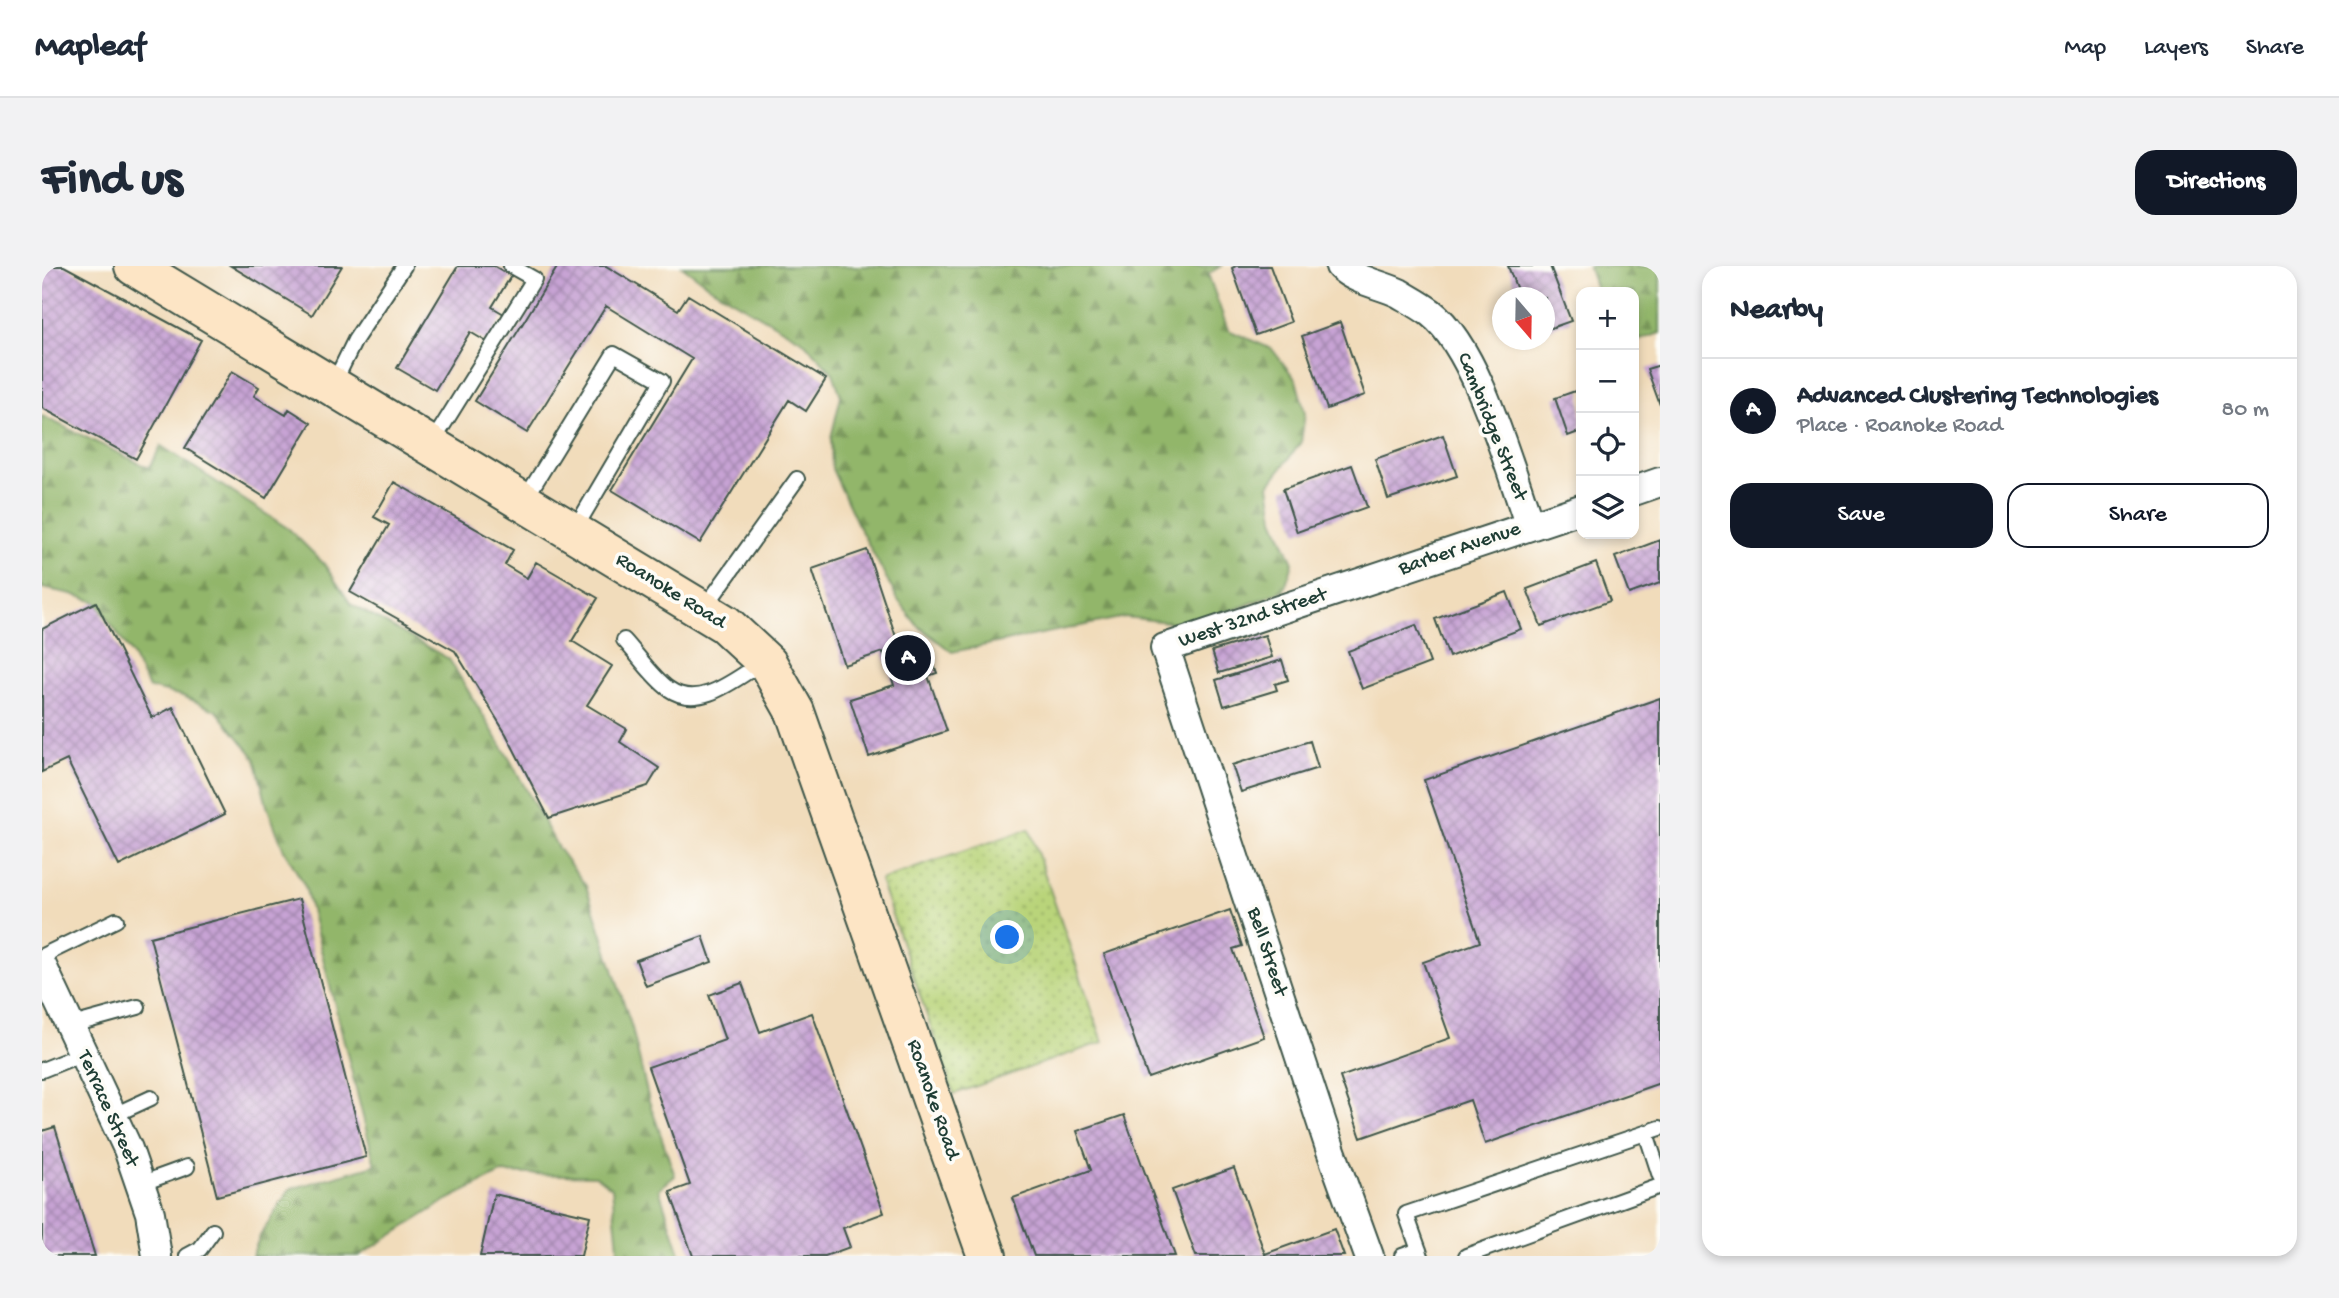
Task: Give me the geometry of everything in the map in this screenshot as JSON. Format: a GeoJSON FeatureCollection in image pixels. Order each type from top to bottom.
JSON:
{"type":"FeatureCollection","features":[{"type":"Feature","properties":{"kind":"street","name":"Roanoke Road"},"geometry":{"type":"LineString","coordinates":[[134,266],[725,624],[764,661],[794,712],[987,1256]]}},
{"type":"Feature","properties":{"kind":"street","name":"Cambridge Street"},"geometry":{"type":"LineString","coordinates":[[1340,266],[1372,284],[1409,299],[1431,313],[1454,336],[1482,391],[1530,526]]}},
{"type":"Feature","properties":{"kind":"street"},"geometry":{"type":"LineString","coordinates":[[1639,489],[1660,482]]}},
{"type":"Feature","properties":{"kind":"street","name":"Barber Avenue"},"geometry":{"type":"LineString","coordinates":[[1340,590],[1576,511]]}},
{"type":"Feature","properties":{"kind":"street","name":"West 32nd Street"},"geometry":{"type":"LineString","coordinates":[[1166,648],[1340,590]]}},
{"type":"Feature","properties":{"kind":"street","name":"Bell Street"},"geometry":{"type":"LineString","coordinates":[[1166,648],[1368,1256]]}},
{"type":"Feature","properties":{"kind":"street","name":"Terrace Street"},"geometry":{"type":"LineString","coordinates":[[43,968],[128,1150],[150,1213],[157,1256]]}},
{"type":"Feature","properties":{"kind":"lane"},"geometry":{"type":"LineString","coordinates":[[332,386],[355,340],[404,266]]}},
{"type":"Feature","properties":{"kind":"lane"},"geometry":{"type":"LineString","coordinates":[[431,446],[534,279],[511,266]]}},
{"type":"Feature","properties":{"kind":"lane"},"geometry":{"type":"LineString","coordinates":[[523,502],[614,354],[662,381],[573,532]]}},
{"type":"Feature","properties":{"kind":"lane"},"geometry":{"type":"LineString","coordinates":[[702,611],[797,479]]}},
{"type":"Feature","properties":{"kind":"lane"},"geometry":{"type":"LineString","coordinates":[[624,640],[668,688],[687,698],[712,692],[764,661]]}},
{"type":"Feature","properties":{"kind":"lane"},"geometry":{"type":"LineString","coordinates":[[43,968],[116,920]]}},
{"type":"Feature","properties":{"kind":"lane"},"geometry":{"type":"LineString","coordinates":[[69,1026],[138,1007]]}},
{"type":"Feature","properties":{"kind":"lane"},"geometry":{"type":"LineString","coordinates":[[42,1070],[82,1054]]}},
{"type":"Feature","properties":{"kind":"lane"},"geometry":{"type":"LineString","coordinates":[[112,1116],[151,1098]]}},
{"type":"Feature","properties":{"kind":"lane"},"geometry":{"type":"LineString","coordinates":[[1402,1256],[1420,1253],[1406,1213],[1653,1131],[1660,1176]]}},
{"type":"Feature","properties":{"kind":"lane"},"geometry":{"type":"LineString","coordinates":[[140,1184],[187,1167]]}},
{"type":"Feature","properties":{"kind":"lane"},"geometry":{"type":"LineString","coordinates":[[1466,1256],[1660,1186]]}},
{"type":"Feature","properties":{"kind":"lane"},"geometry":{"type":"LineString","coordinates":[[187,1256],[200,1249],[213,1231]]}},
{"type":"Feature","properties":{"kind":"green space"},"geometry":{"type":"Polygon","coordinates":[[[682,266],[1221,266],[1208,274],[1228,330],[1272,349],[1296,380],[1305,413],[1301,442],[1269,485],[1274,519],[1293,563],[1284,590],[1239,608],[1185,624],[1125,617],[952,652],[917,625],[898,600],[832,469],[831,438],[841,396],[833,373],[803,341],[712,288],[682,266]]]}},
{"type":"Feature","properties":{"kind":"green space"},"geometry":{"type":"Polygon","coordinates":[[[1588,266],[1660,266],[1660,333],[1639,340],[1639,287],[1595,287],[1588,266]]]}},
{"type":"Feature","properties":{"kind":"green space"},"geometry":{"type":"Polygon","coordinates":[[[42,416],[149,468],[161,446],[289,529],[324,564],[351,604],[449,659],[510,760],[558,848],[586,886],[632,1028],[649,1101],[675,1176],[659,1189],[681,1256],[616,1256],[618,1247],[612,1188],[596,1176],[501,1173],[447,1200],[359,1256],[252,1256],[260,1236],[290,1189],[375,1165],[305,886],[283,848],[267,806],[255,758],[217,711],[183,696],[149,688],[130,652],[96,602],[42,588],[42,416]]]}},
{"type":"Feature","properties":{"kind":"green space"},"geometry":{"type":"Polygon","coordinates":[[[1029,829],[1103,1042],[954,1094],[880,880],[1029,829]]]}},
{"type":"Feature","properties":{"kind":"building"},"geometry":{"type":"Polygon","coordinates":[[[42,266],[64,266],[201,340],[136,459],[42,408],[42,266]]]}},
{"type":"Feature","properties":{"kind":"building"},"geometry":{"type":"Polygon","coordinates":[[[231,266],[342,266],[312,315],[231,266]]]}},
{"type":"Feature","properties":{"kind":"building"},"geometry":{"type":"Polygon","coordinates":[[[458,266],[494,266],[511,276],[492,307],[504,314],[487,342],[470,332],[435,390],[397,368],[458,266]]]}},
{"type":"Feature","properties":{"kind":"building"},"geometry":{"type":"Polygon","coordinates":[[[558,266],[606,266],[678,310],[688,295],[826,379],[806,411],[789,400],[700,543],[612,490],[692,359],[606,306],[527,433],[475,401],[558,266]]]}},
{"type":"Feature","properties":{"kind":"building"},"geometry":{"type":"Polygon","coordinates":[[[1270,266],[1291,322],[1256,335],[1232,268],[1270,266]]]}},
{"type":"Feature","properties":{"kind":"building"},"geometry":{"type":"Polygon","coordinates":[[[1508,266],[1550,266],[1571,321],[1555,327],[1555,287],[1516,287],[1508,266]]]}},
{"type":"Feature","properties":{"kind":"building"},"geometry":{"type":"Polygon","coordinates":[[[1340,322],[1365,395],[1327,409],[1302,336],[1340,322]]]}},
{"type":"Feature","properties":{"kind":"building"},"geometry":{"type":"Polygon","coordinates":[[[1660,365],[1660,405],[1647,369],[1660,365]]]}},
{"type":"Feature","properties":{"kind":"building"},"geometry":{"type":"Polygon","coordinates":[[[232,371],[259,387],[254,396],[286,415],[289,409],[311,423],[266,498],[185,448],[232,371]]]}},
{"type":"Feature","properties":{"kind":"building"},"geometry":{"type":"Polygon","coordinates":[[[1576,391],[1576,433],[1568,436],[1555,398],[1576,391]]]}},
{"type":"Feature","properties":{"kind":"building"},"geometry":{"type":"Polygon","coordinates":[[[1443,435],[1457,476],[1388,499],[1375,459],[1443,435]]]}},
{"type":"Feature","properties":{"kind":"building"},"geometry":{"type":"Polygon","coordinates":[[[1352,465],[1367,507],[1297,532],[1283,489],[1352,465]]]}},
{"type":"Feature","properties":{"kind":"building"},"geometry":{"type":"Polygon","coordinates":[[[394,482],[513,550],[505,565],[527,578],[536,562],[598,598],[572,641],[612,666],[587,705],[627,729],[620,742],[659,768],[648,786],[549,818],[506,734],[455,651],[350,592],[389,525],[374,517],[394,482]]]}},
{"type":"Feature","properties":{"kind":"building"},"geometry":{"type":"Polygon","coordinates":[[[1660,540],[1660,583],[1629,594],[1615,557],[1660,540]]]}},
{"type":"Feature","properties":{"kind":"building"},"geometry":{"type":"Polygon","coordinates":[[[867,550],[898,643],[923,635],[937,673],[928,676],[947,731],[869,757],[850,699],[894,685],[883,652],[844,665],[812,569],[867,550]]]}},
{"type":"Feature","properties":{"kind":"building"},"geometry":{"type":"Polygon","coordinates":[[[1596,563],[1610,601],[1541,626],[1527,589],[1596,563]]]}},
{"type":"Feature","properties":{"kind":"building"},"geometry":{"type":"Polygon","coordinates":[[[1507,592],[1521,629],[1449,657],[1435,619],[1507,592]]]}},
{"type":"Feature","properties":{"kind":"building"},"geometry":{"type":"Polygon","coordinates":[[[96,602],[152,718],[173,707],[225,814],[119,866],[67,760],[42,772],[42,629],[96,602]]]}},
{"type":"Feature","properties":{"kind":"building"},"geometry":{"type":"Polygon","coordinates":[[[1416,625],[1430,663],[1362,689],[1348,651],[1416,625]]]}},
{"type":"Feature","properties":{"kind":"building"},"geometry":{"type":"Polygon","coordinates":[[[1265,635],[1272,657],[1219,673],[1212,651],[1265,635]]]}},
{"type":"Feature","properties":{"kind":"building"},"geometry":{"type":"Polygon","coordinates":[[[1282,660],[1288,680],[1275,684],[1277,690],[1224,706],[1216,680],[1282,660]]]}},
{"type":"Feature","properties":{"kind":"building"},"geometry":{"type":"Polygon","coordinates":[[[1660,698],[1660,1083],[1485,1144],[1470,1100],[1361,1138],[1340,1077],[1450,1038],[1423,962],[1480,942],[1424,780],[1660,698]]]}},
{"type":"Feature","properties":{"kind":"building"},"geometry":{"type":"Polygon","coordinates":[[[1310,741],[1318,768],[1241,792],[1232,765],[1310,741]]]}},
{"type":"Feature","properties":{"kind":"building"},"geometry":{"type":"Polygon","coordinates":[[[299,899],[366,1157],[217,1196],[150,937],[299,899]]]}},
{"type":"Feature","properties":{"kind":"building"},"geometry":{"type":"Polygon","coordinates":[[[1230,910],[1242,946],[1233,949],[1264,1037],[1148,1078],[1104,954],[1230,910]]]}},
{"type":"Feature","properties":{"kind":"building"},"geometry":{"type":"Polygon","coordinates":[[[703,936],[712,962],[646,986],[636,960],[703,936]]]}},
{"type":"Feature","properties":{"kind":"building"},"geometry":{"type":"Polygon","coordinates":[[[742,983],[760,1032],[812,1013],[884,1213],[843,1228],[850,1247],[825,1256],[693,1256],[670,1192],[690,1185],[648,1067],[725,1040],[709,995],[742,983]]]}},
{"type":"Feature","properties":{"kind":"building"},"geometry":{"type":"Polygon","coordinates":[[[1124,1115],[1175,1256],[1034,1256],[1013,1198],[1091,1170],[1077,1131],[1124,1115]]]}},
{"type":"Feature","properties":{"kind":"building"},"geometry":{"type":"Polygon","coordinates":[[[55,1127],[95,1256],[42,1256],[42,1131],[55,1127]]]}},
{"type":"Feature","properties":{"kind":"building"},"geometry":{"type":"Polygon","coordinates":[[[1234,1168],[1265,1254],[1334,1229],[1344,1256],[1196,1256],[1172,1190],[1234,1168]]]}},
{"type":"Feature","properties":{"kind":"building"},"geometry":{"type":"Polygon","coordinates":[[[494,1194],[590,1216],[581,1256],[480,1256],[494,1194]]]}},
{"type":"Feature","properties":{"kind":"place","name":"Advanced Clustering Technologies"},"geometry":{"type":"Point","coordinates":[908,658]}}]}
